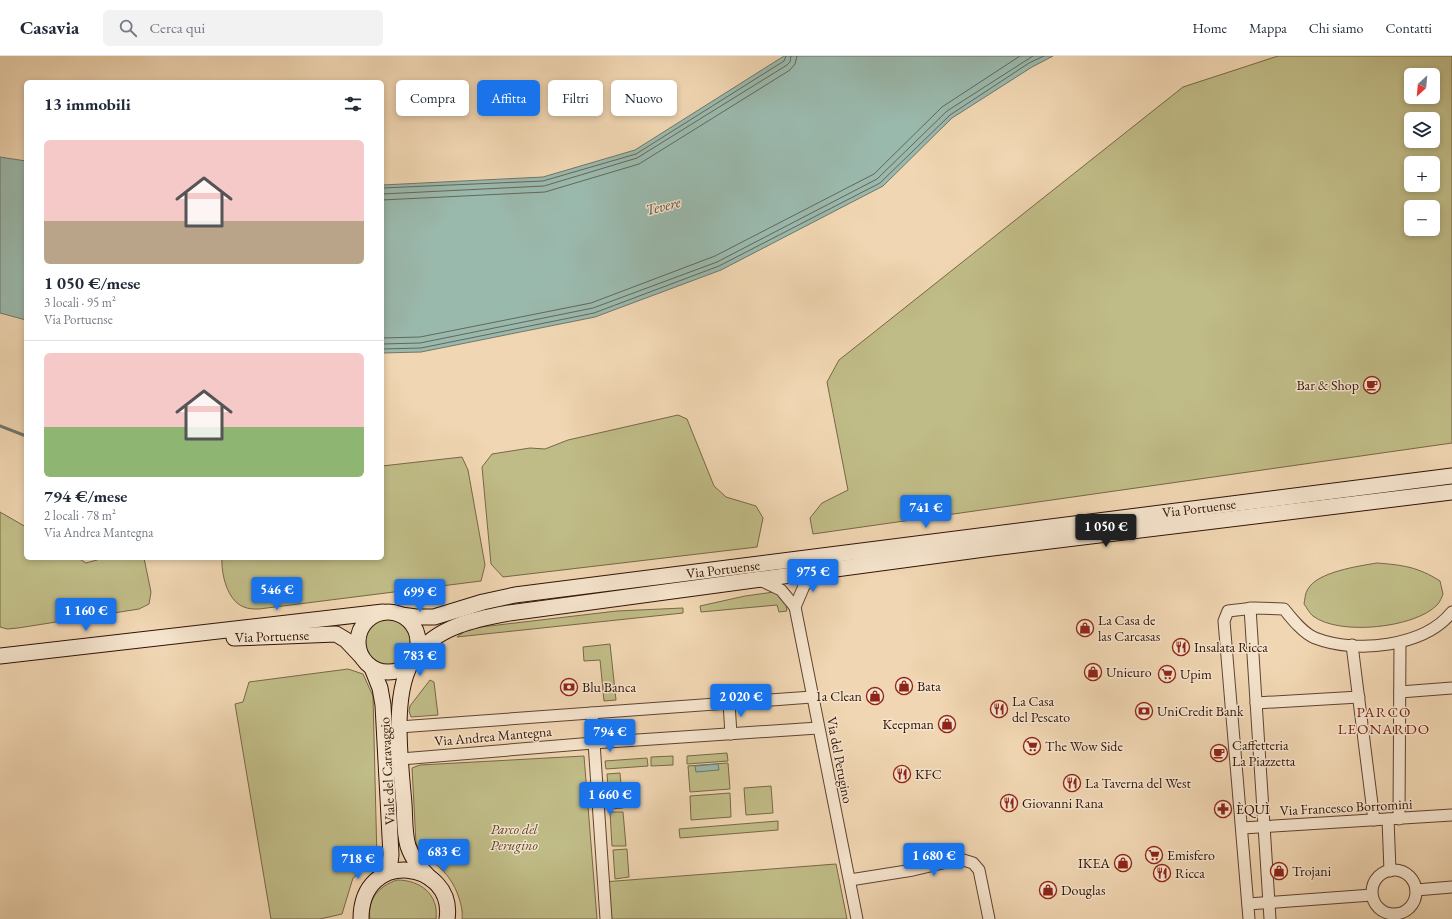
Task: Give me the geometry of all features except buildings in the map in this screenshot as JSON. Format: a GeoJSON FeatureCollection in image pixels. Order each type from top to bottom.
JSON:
{"type":"FeatureCollection","features":[{"type":"Feature","properties":{"kind":"street","name":"Via Portuense"},"geometry":{"type":"LineString","coordinates":[[401,615],[416,618],[434,617],[483,602],[515,595],[1452,476]]}},
{"type":"Feature","properties":{"kind":"street","name":"Via Portuense"},"geometry":{"type":"LineString","coordinates":[[414,658],[428,642],[446,631],[492,616],[818,571],[1452,492]]}},
{"type":"Feature","properties":{"kind":"street"},"geometry":{"type":"LineString","coordinates":[[795,607],[804,586],[818,571]]}},
{"type":"Feature","properties":{"kind":"street","name":"Via del Perugino"},"geometry":{"type":"LineString","coordinates":[[757,579],[781,590],[795,607],[857,919]]}},
{"type":"Feature","properties":{"kind":"street"},"geometry":{"type":"LineString","coordinates":[[1250,608],[1270,919]]}},
{"type":"Feature","properties":{"kind":"street"},"geometry":{"type":"LineString","coordinates":[[1249,919],[1224,621],[1228,611],[1250,608],[1284,609],[1294,622],[1314,637],[1338,644],[1373,646],[1400,642],[1421,635],[1446,619],[1452,612]]}},
{"type":"Feature","properties":{"kind":"street","name":"Via Portuense"},"geometry":{"type":"LineString","coordinates":[[0,656],[382,612]]}},
{"type":"Feature","properties":{"kind":"street"},"geometry":{"type":"LineString","coordinates":[[382,612],[392,612],[401,615],[409,621],[415,629],[418,639],[414,658],[408,665],[399,670],[390,672],[372,668],[361,656],[358,647],[358,638],[361,629],[366,621],[374,615],[382,612]]}},
{"type":"Feature","properties":{"kind":"street","name":"Via Portuense"},"geometry":{"type":"LineString","coordinates":[[175,636],[237,638],[336,634],[346,640],[361,656]]}},
{"type":"Feature","properties":{"kind":"street"},"geometry":{"type":"LineString","coordinates":[[1390,871],[1400,692],[1400,642]]}},
{"type":"Feature","properties":{"kind":"street"},"geometry":{"type":"LineString","coordinates":[[1352,645],[1374,820]]}},
{"type":"Feature","properties":{"kind":"street","name":"Viale del Caravaggio"},"geometry":{"type":"LineString","coordinates":[[414,658],[403,688],[399,727],[408,845],[416,864],[441,890],[446,901],[447,919]]}},
{"type":"Feature","properties":{"kind":"street","name":"Viale del Caravaggio"},"geometry":{"type":"LineString","coordinates":[[372,668],[380,688],[383,705],[391,855],[389,870],[384,874]]}},
{"type":"Feature","properties":{"kind":"street"},"geometry":{"type":"LineString","coordinates":[[1400,692],[1452,688]]}},
{"type":"Feature","properties":{"kind":"street","name":"Via Andrea Mantegna"},"geometry":{"type":"LineString","coordinates":[[399,727],[812,697]]}},
{"type":"Feature","properties":{"kind":"street"},"geometry":{"type":"LineString","coordinates":[[1256,703],[1359,697]]}},
{"type":"Feature","properties":{"kind":"street"},"geometry":{"type":"LineString","coordinates":[[729,704],[731,734]]}},
{"type":"Feature","properties":{"kind":"street"},"geometry":{"type":"LineString","coordinates":[[592,713],[606,919]]}},
{"type":"Feature","properties":{"kind":"street","name":"Via Andrea Mantegna"},"geometry":{"type":"LineString","coordinates":[[401,759],[593,743],[818,728]]}},
{"type":"Feature","properties":{"kind":"street","name":"Via Francesco Borromini"},"geometry":{"type":"LineString","coordinates":[[1242,828],[1452,815]]}},
{"type":"Feature","properties":{"kind":"street"},"geometry":{"type":"LineString","coordinates":[[850,880],[908,871],[960,859],[966,860],[973,863],[979,870],[989,919]]}},
{"type":"Feature","properties":{"kind":"street"},"geometry":{"type":"LineString","coordinates":[[361,919],[361,906],[365,893],[373,882],[384,874],[396,870],[409,870],[422,873],[432,880]]}},
{"type":"Feature","properties":{"kind":"street"},"geometry":{"type":"LineString","coordinates":[[1397,870],[1409,877],[1416,890],[1413,904],[1397,916],[1389,914],[1379,908],[1374,902],[1372,895],[1376,880],[1383,873],[1390,871],[1397,870]]}},
{"type":"Feature","properties":{"kind":"street"},"geometry":{"type":"LineString","coordinates":[[1416,890],[1452,887]]}},
{"type":"Feature","properties":{"kind":"street"},"geometry":{"type":"LineString","coordinates":[[1248,904],[1372,895]]}},
{"type":"Feature","properties":{"kind":"green space"},"geometry":{"type":"Polygon","coordinates":[[[1278,56],[1452,56],[1452,443],[813,534],[810,518],[822,503],[848,490],[827,382],[839,360],[1183,87],[1278,56]]]}},
{"type":"Feature","properties":{"kind":"green space"},"geometry":{"type":"Polygon","coordinates":[[[678,415],[687,419],[714,486],[726,497],[756,506],[763,518],[757,547],[503,577],[491,564],[482,467],[492,454],[530,448],[545,449],[568,440],[678,415]]]}},
{"type":"Feature","properties":{"kind":"green space"},"geometry":{"type":"Polygon","coordinates":[[[462,457],[468,470],[485,565],[481,581],[259,609],[249,609],[238,604],[233,599],[224,579],[222,560],[384,560],[384,466],[462,457]]]}},
{"type":"Feature","properties":{"kind":"green space"},"geometry":{"type":"Polygon","coordinates":[[[0,512],[24,526],[24,560],[81,560],[86,563],[97,560],[144,560],[151,592],[149,604],[139,609],[18,628],[7,629],[0,627],[0,512]]]}},
{"type":"Feature","properties":{"kind":"green space"},"geometry":{"type":"Polygon","coordinates":[[[1377,563],[1417,570],[1440,581],[1443,594],[1439,602],[1426,613],[1412,619],[1376,627],[1340,626],[1325,622],[1312,615],[1304,604],[1307,591],[1313,583],[1320,578],[1339,571],[1377,563]]]}},
{"type":"Feature","properties":{"kind":"green space"},"geometry":{"type":"Polygon","coordinates":[[[774,592],[785,599],[787,611],[779,612],[777,605],[701,612],[700,606],[745,596],[774,592]]]}},
{"type":"Feature","properties":{"kind":"green space"},"geometry":{"type":"Polygon","coordinates":[[[683,608],[683,613],[457,637],[465,631],[481,627],[617,611],[683,608]]]}},
{"type":"Feature","properties":{"kind":"green space"},"geometry":{"type":"Polygon","coordinates":[[[388,619],[401,623],[407,629],[411,642],[407,655],[401,661],[388,665],[375,661],[369,655],[365,642],[369,629],[375,623],[388,619]]]}},
{"type":"Feature","properties":{"kind":"green space"},"geometry":{"type":"Polygon","coordinates":[[[610,644],[616,700],[604,701],[600,660],[584,661],[583,647],[610,644]]]}},
{"type":"Feature","properties":{"kind":"green space"},"geometry":{"type":"Polygon","coordinates":[[[348,669],[363,674],[373,696],[377,860],[353,878],[342,914],[320,919],[271,919],[235,704],[243,702],[249,682],[348,669]]]}},
{"type":"Feature","properties":{"kind":"green space"},"geometry":{"type":"Polygon","coordinates":[[[430,680],[434,682],[438,715],[411,717],[409,711],[410,706],[430,680]]]}},
{"type":"Feature","properties":{"kind":"green space"},"geometry":{"type":"Polygon","coordinates":[[[727,753],[728,761],[687,764],[687,756],[727,753]]]}},
{"type":"Feature","properties":{"kind":"green space","name":"Parco del Perugino"},"geometry":{"type":"Polygon","coordinates":[[[584,756],[597,919],[462,919],[460,903],[452,883],[443,871],[421,852],[416,843],[412,768],[420,765],[584,756]]]}},
{"type":"Feature","properties":{"kind":"green space"},"geometry":{"type":"Polygon","coordinates":[[[673,756],[673,765],[651,766],[651,757],[673,756]]]}},
{"type":"Feature","properties":{"kind":"green space"},"geometry":{"type":"Polygon","coordinates":[[[647,758],[648,766],[606,769],[605,761],[647,758]]]}},
{"type":"Feature","properties":{"kind":"green space"},"geometry":{"type":"Polygon","coordinates":[[[728,763],[730,789],[690,792],[688,766],[728,763]]]}},
{"type":"Feature","properties":{"kind":"green space"},"geometry":{"type":"Polygon","coordinates":[[[620,773],[623,808],[610,809],[607,774],[620,773]]]}},
{"type":"Feature","properties":{"kind":"green space"},"geometry":{"type":"Polygon","coordinates":[[[771,786],[773,813],[746,815],[744,788],[771,786]]]}},
{"type":"Feature","properties":{"kind":"green space"},"geometry":{"type":"Polygon","coordinates":[[[730,793],[731,817],[691,820],[690,796],[730,793]]]}},
{"type":"Feature","properties":{"kind":"green space"},"geometry":{"type":"Polygon","coordinates":[[[610,812],[623,812],[626,846],[612,846],[610,812]]]}},
{"type":"Feature","properties":{"kind":"green space"},"geometry":{"type":"Polygon","coordinates":[[[778,821],[778,830],[680,838],[679,829],[778,821]]]}},
{"type":"Feature","properties":{"kind":"green space"},"geometry":{"type":"Polygon","coordinates":[[[627,849],[629,877],[615,879],[613,850],[627,849]]]}},
{"type":"Feature","properties":{"kind":"green space"},"geometry":{"type":"Polygon","coordinates":[[[836,864],[847,919],[607,919],[603,882],[836,864]]]}},
{"type":"Feature","properties":{"kind":"green space"},"geometry":{"type":"Polygon","coordinates":[[[397,880],[413,883],[426,890],[434,902],[436,919],[370,919],[370,905],[372,899],[385,886],[397,880]]]}},
{"type":"Feature","properties":{"kind":"water","name":"Tevere"},"geometry":{"type":"Polygon","coordinates":[[[784,56],[1053,56],[1032,67],[952,118],[883,186],[721,270],[595,317],[421,352],[384,353],[384,185],[543,177],[635,150],[784,56]]]}},
{"type":"Feature","properties":{"kind":"water"},"geometry":{"type":"Polygon","coordinates":[[[0,157],[24,161],[24,319],[0,313],[0,157]]]}},
{"type":"Feature","properties":{"kind":"water"},"geometry":{"type":"Polygon","coordinates":[[[718,764],[719,770],[696,772],[695,766],[718,764]]]}},
{"type":"Feature","properties":{"kind":"waterway"},"geometry":{"type":"LineString","coordinates":[[0,426],[24,435]]}},
{"type":"Feature","properties":{"kind":"place","name":"Bar & Shop"},"geometry":{"type":"Point","coordinates":[1372,385]}},
{"type":"Feature","properties":{"kind":"place","name":"La Casa de las Carcasas"},"geometry":{"type":"Point","coordinates":[1085,628]}},
{"type":"Feature","properties":{"kind":"place","name":"Insalata Ricca"},"geometry":{"type":"Point","coordinates":[1181,647]}},
{"type":"Feature","properties":{"kind":"place","name":"Unieuro"},"geometry":{"type":"Point","coordinates":[1093,672]}},
{"type":"Feature","properties":{"kind":"place","name":"Upim"},"geometry":{"type":"Point","coordinates":[1167,674]}},
{"type":"Feature","properties":{"kind":"place","name":"Bata"},"geometry":{"type":"Point","coordinates":[904,686]}},
{"type":"Feature","properties":{"kind":"place","name":"Blu Banca"},"geometry":{"type":"Point","coordinates":[569,687]}},
{"type":"Feature","properties":{"kind":"place","name":"1a Clean"},"geometry":{"type":"Point","coordinates":[875,696]}},
{"type":"Feature","properties":{"kind":"place","name":"La Casa del Pescato"},"geometry":{"type":"Point","coordinates":[999,709]}},
{"type":"Feature","properties":{"kind":"place","name":"UniCredit Bank"},"geometry":{"type":"Point","coordinates":[1144,711]}},
{"type":"Feature","properties":{"kind":"place","name":"Keepman"},"geometry":{"type":"Point","coordinates":[947,724]}},
{"type":"Feature","properties":{"kind":"place","name":"The Wow Side"},"geometry":{"type":"Point","coordinates":[1032,746]}},
{"type":"Feature","properties":{"kind":"place","name":"Caffetteria La Piazzetta"},"geometry":{"type":"Point","coordinates":[1219,753]}},
{"type":"Feature","properties":{"kind":"place","name":"KFC"},"geometry":{"type":"Point","coordinates":[902,774]}},
{"type":"Feature","properties":{"kind":"place","name":"La Taverna del West"},"geometry":{"type":"Point","coordinates":[1072,783]}},
{"type":"Feature","properties":{"kind":"place","name":"Giovanni Rana"},"geometry":{"type":"Point","coordinates":[1009,803]}},
{"type":"Feature","properties":{"kind":"place","name":"ÈQUÌ"},"geometry":{"type":"Point","coordinates":[1223,809]}},
{"type":"Feature","properties":{"kind":"place","name":"Emisfero"},"geometry":{"type":"Point","coordinates":[1154,855]}},
{"type":"Feature","properties":{"kind":"place","name":"IKEA"},"geometry":{"type":"Point","coordinates":[1123,863]}},
{"type":"Feature","properties":{"kind":"place","name":"Trojani"},"geometry":{"type":"Point","coordinates":[1279,871]}},
{"type":"Feature","properties":{"kind":"place","name":"Ricca"},"geometry":{"type":"Point","coordinates":[1162,873]}},
{"type":"Feature","properties":{"kind":"place","name":"Douglas"},"geometry":{"type":"Point","coordinates":[1048,890]}},
{"type":"Feature","properties":{"kind":"district","name":"PARCO LEONARDO"},"geometry":{"type":"Point","coordinates":[1384,720]}}]}
